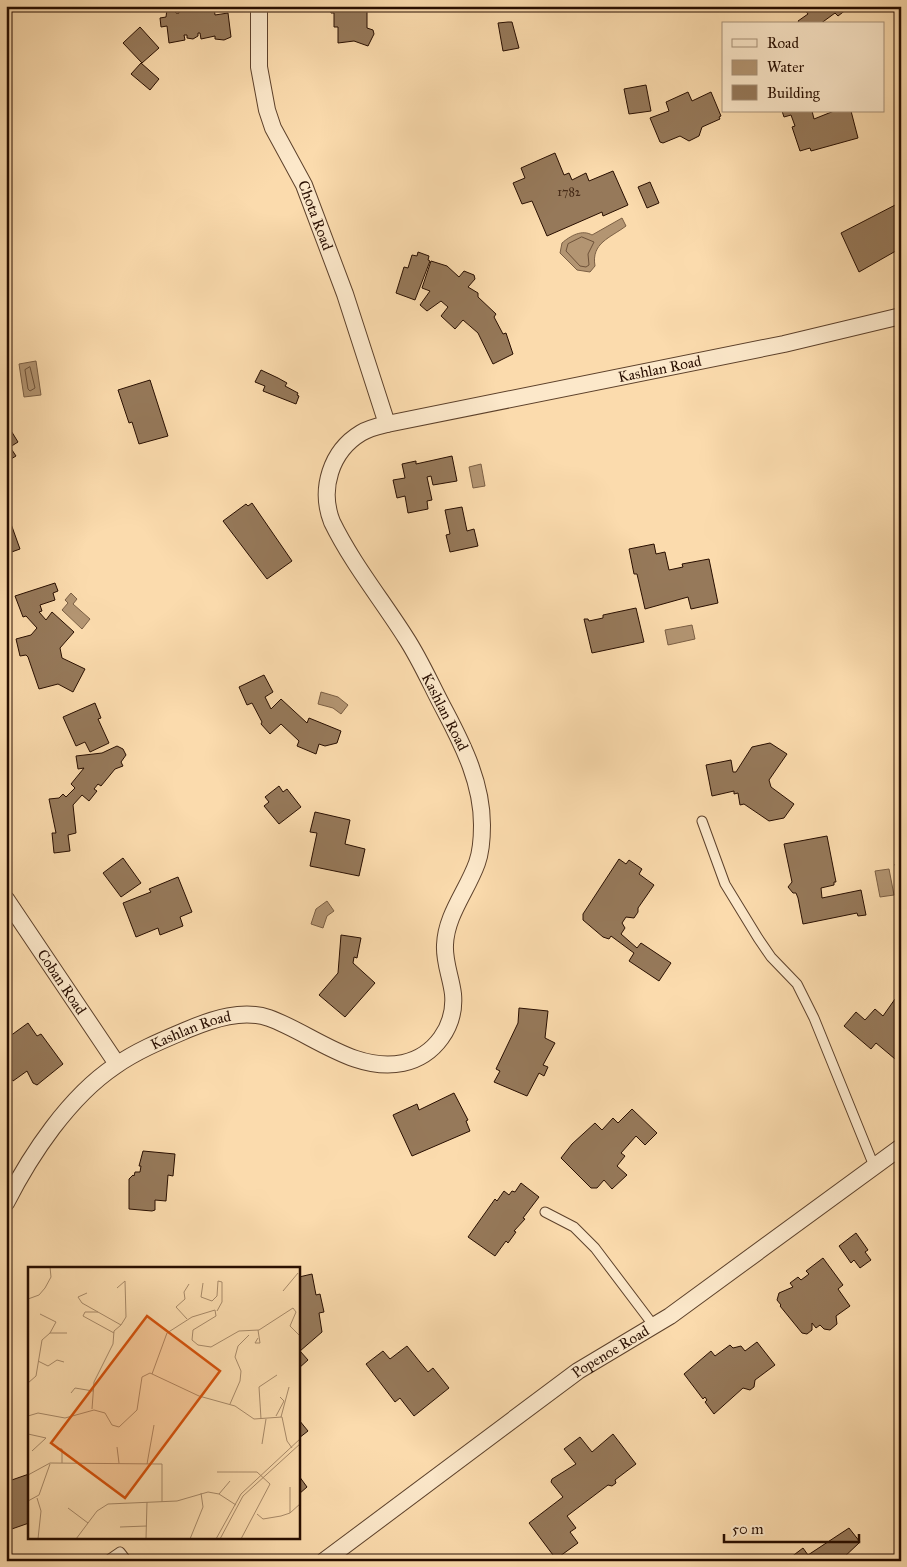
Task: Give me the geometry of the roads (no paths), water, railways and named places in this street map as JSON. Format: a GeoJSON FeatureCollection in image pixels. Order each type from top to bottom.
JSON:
{"type":"FeatureCollection","features":[{"type":"Feature","properties":{"kind":"street","name":"Chota Road"},"geometry":{"type":"LineString","coordinates":[[259,6],[259,67],[267,110],[273,128],[304,185],[345,294],[387,424]]}},
{"type":"Feature","properties":{"kind":"street","name":"Kashlan Road"},"geometry":{"type":"LineString","coordinates":[[6,1203],[30,1159],[59,1120],[94,1082],[117,1064],[140,1050],[195,1026],[240,1014],[266,1017],[342,1053],[373,1063],[388,1064],[403,1063],[428,1052],[442,1038],[449,1025],[453,1012],[453,995],[445,943],[452,915],[477,862],[482,828],[480,797],[462,744],[408,641],[338,535],[327,510],[327,483],[337,456],[350,441],[363,432],[387,424],[784,344],[901,316]]}},
{"type":"Feature","properties":{"kind":"street","name":"Coban Road"},"geometry":{"type":"LineString","coordinates":[[9,909],[117,1064]]}},
{"type":"Feature","properties":{"kind":"street","name":"Popenoe Road"},"geometry":{"type":"LineString","coordinates":[[324,1561],[578,1371],[670,1316],[901,1147]]}},
{"type":"Feature","properties":{"kind":"lane"},"geometry":{"type":"LineString","coordinates":[[702,821],[725,884],[771,957],[797,984],[814,1018],[874,1166]]}},
{"type":"Feature","properties":{"kind":"lane"},"geometry":{"type":"LineString","coordinates":[[545,1212],[574,1227],[595,1248],[654,1326]]}},
{"type":"Feature","properties":{"kind":"lane"},"geometry":{"type":"LineString","coordinates":[[106,1561],[120,1552],[126,1561]]}},
{"type":"Feature","properties":{"kind":"water"},"geometry":{"type":"Polygon","coordinates":[[[622,218],[626,226],[599,246],[596,252],[595,266],[590,272],[577,270],[560,253],[562,243],[572,236],[580,233],[592,235],[622,218]]]}},
{"type":"Feature","properties":{"kind":"water"},"geometry":{"type":"Polygon","coordinates":[[[36,361],[41,395],[24,397],[19,364],[36,361]]]}},
{"type":"Feature","properties":{"kind":"water"},"geometry":{"type":"Polygon","coordinates":[[[481,464],[485,486],[473,488],[469,467],[481,464]]]}},
{"type":"Feature","properties":{"kind":"water"},"geometry":{"type":"Polygon","coordinates":[[[71,593],[77,599],[73,604],[90,619],[82,629],[62,610],[68,603],[65,600],[71,593]]]}},
{"type":"Feature","properties":{"kind":"water"},"geometry":{"type":"Polygon","coordinates":[[[692,625],[695,639],[668,645],[665,630],[692,625]]]}},
{"type":"Feature","properties":{"kind":"water"},"geometry":{"type":"Polygon","coordinates":[[[321,692],[338,697],[348,705],[341,714],[333,708],[318,704],[321,692]]]}},
{"type":"Feature","properties":{"kind":"water"},"geometry":{"type":"Polygon","coordinates":[[[889,869],[894,895],[880,897],[875,871],[889,869]]]}},
{"type":"Feature","properties":{"kind":"water"},"geometry":{"type":"Polygon","coordinates":[[[327,901],[334,911],[327,916],[323,928],[311,924],[316,909],[327,901]]]}}]}
